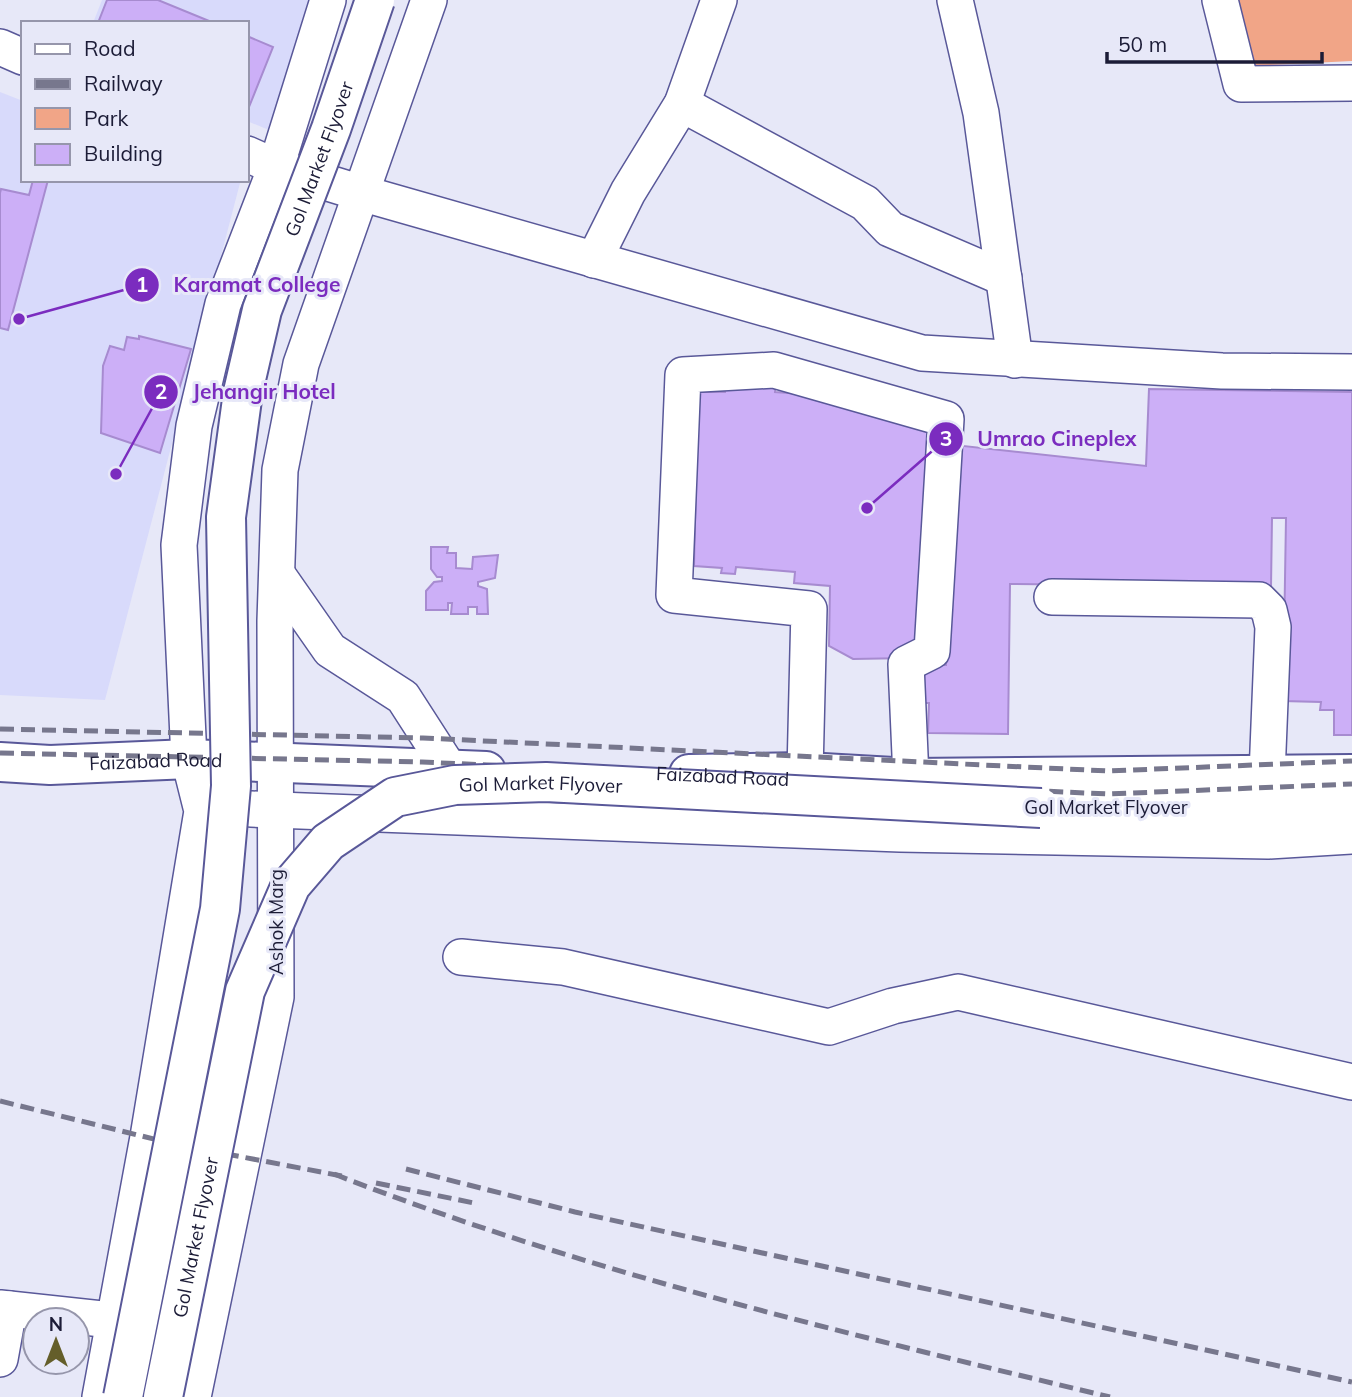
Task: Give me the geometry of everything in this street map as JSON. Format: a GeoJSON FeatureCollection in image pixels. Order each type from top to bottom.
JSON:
{"type":"FeatureCollection","features":[{"type":"Feature","properties":{"kind":"main road","name":"Gol Market Flyover"},"geometry":{"type":"LineString","coordinates":[[123,1397],[220,909],[231,786],[226,517],[243,392],[262,310],[331,129],[375,0]]}},
{"type":"Feature","properties":{"kind":"main road","name":"Faizabad Road"},"geometry":{"type":"LineString","coordinates":[[0,762],[50,765],[189,759],[587,775],[805,772],[911,778],[1352,774]]}},
{"type":"Feature","properties":{"kind":"main road","name":"Gol Market Flyover"},"geometry":{"type":"LineString","coordinates":[[163,1397],[245,991],[290,885],[328,842],[395,797],[454,785],[546,782],[1041,807],[1215,807],[1352,803]]}},
{"type":"Feature","properties":{"kind":"street"},"geometry":{"type":"LineString","coordinates":[[100,1397],[140,1181],[202,811],[189,759],[180,545],[194,426],[261,161],[328,0]]}},
{"type":"Feature","properties":{"kind":"street","name":"Ashok Marg"},"geometry":{"type":"LineString","coordinates":[[194,1397],[276,997],[275,807],[280,470],[301,364],[429,0]]}},
{"type":"Feature","properties":{"kind":"street"},"geometry":{"type":"LineString","coordinates":[[594,260],[628,192],[682,104],[719,0]]}},
{"type":"Feature","properties":{"kind":"street"},"geometry":{"type":"LineString","coordinates":[[955,0],[981,113],[1015,360]]}},
{"type":"Feature","properties":{"kind":"street"},"geometry":{"type":"LineString","coordinates":[[1220,0],[1241,84],[1352,83]]}},
{"type":"Feature","properties":{"kind":"street"},"geometry":{"type":"LineString","coordinates":[[0,47],[21,56]]}},
{"type":"Feature","properties":{"kind":"street"},"geometry":{"type":"LineString","coordinates":[[682,104],[865,203],[890,229],[1004,278]]}},
{"type":"Feature","properties":{"kind":"street"},"geometry":{"type":"LineString","coordinates":[[261,161],[360,193],[922,353],[1222,371],[1352,372]]}},
{"type":"Feature","properties":{"kind":"street"},"geometry":{"type":"LineString","coordinates":[[911,409],[922,353]]}},
{"type":"Feature","properties":{"kind":"street"},"geometry":{"type":"LineString","coordinates":[[805,772],[809,609],[674,595],[683,374],[774,370],[946,419],[932,651],[906,664],[911,778]]}},
{"type":"Feature","properties":{"kind":"street"},"geometry":{"type":"LineString","coordinates":[[277,574],[330,650],[403,698],[450,770]]}},
{"type":"Feature","properties":{"kind":"street"},"geometry":{"type":"LineString","coordinates":[[1052,597],[1259,600],[1269,610],[1273,627],[1267,775]]}},
{"type":"Feature","properties":{"kind":"street"},"geometry":{"type":"LineString","coordinates":[[0,744],[50,765]]}},
{"type":"Feature","properties":{"kind":"street"},"geometry":{"type":"LineString","coordinates":[[0,780],[50,765]]}},
{"type":"Feature","properties":{"kind":"street"},"geometry":{"type":"LineString","coordinates":[[202,811],[275,807],[900,834],[1268,841],[1352,836]]}},
{"type":"Feature","properties":{"kind":"street"},"geometry":{"type":"LineString","coordinates":[[461,957],[563,967],[829,1027],[893,1006],[958,992],[1352,1082]]}},
{"type":"Feature","properties":{"kind":"street"},"geometry":{"type":"LineString","coordinates":[[159,1068],[258,1079]]}},
{"type":"Feature","properties":{"kind":"street"},"geometry":{"type":"LineString","coordinates":[[140,1181],[236,1201]]}},
{"type":"Feature","properties":{"kind":"street"},"geometry":{"type":"LineString","coordinates":[[0,1359],[5,1308],[207,1333]]}},
{"type":"Feature","properties":{"kind":"shaded area"},"geometry":{"type":"Polygon","coordinates":[[[102,0],[313,0],[269,130],[248,121],[248,21],[94,21],[102,0]]]}},
{"type":"Feature","properties":{"kind":"shaded area"},"geometry":{"type":"Polygon","coordinates":[[[0,92],[21,100],[21,182],[240,183],[105,700],[0,695],[0,92]]]}},
{"type":"Feature","properties":{"kind":"green space"},"geometry":{"type":"Polygon","coordinates":[[[1237,0],[1352,0],[1352,61],[1252,66],[1237,0]]]}},
{"type":"Feature","properties":{"kind":"building"},"geometry":{"type":"Polygon","coordinates":[[[107,0],[158,0],[209,21],[99,21],[107,0]]]}},
{"type":"Feature","properties":{"kind":"building"},"geometry":{"type":"Polygon","coordinates":[[[248,36],[273,47],[248,110],[248,36]]]}},
{"type":"Feature","properties":{"kind":"building"},"geometry":{"type":"Polygon","coordinates":[[[32,182],[47,182],[8,330],[0,328],[0,193],[1,189],[29,195],[32,182]]]}},
{"type":"Feature","properties":{"kind":"building"},"geometry":{"type":"Polygon","coordinates":[[[139,336],[191,349],[160,453],[101,433],[103,366],[110,346],[124,350],[127,337],[139,339],[139,336]]]}},
{"type":"Feature","properties":{"kind":"building"},"geometry":{"type":"Polygon","coordinates":[[[727,379],[776,379],[775,392],[831,396],[939,433],[924,642],[909,643],[909,658],[853,659],[829,646],[830,586],[794,583],[795,572],[736,567],[735,574],[721,573],[722,568],[694,566],[698,392],[725,392],[727,379]]]}},
{"type":"Feature","properties":{"kind":"building"},"geometry":{"type":"Polygon","coordinates":[[[1149,389],[1352,392],[1352,735],[1334,735],[1334,710],[1320,710],[1321,702],[1283,701],[1286,518],[1272,518],[1271,587],[1010,584],[1008,734],[928,733],[929,703],[918,703],[918,664],[946,665],[955,445],[1146,466],[1149,389]]]}},
{"type":"Feature","properties":{"kind":"building"},"geometry":{"type":"Polygon","coordinates":[[[431,547],[448,547],[447,553],[456,553],[456,568],[472,569],[473,557],[498,555],[495,578],[478,582],[478,586],[487,589],[488,614],[477,614],[477,607],[468,607],[468,614],[451,614],[452,603],[448,603],[448,610],[426,610],[426,591],[434,582],[442,581],[442,577],[437,577],[431,569],[431,547]]]}},
{"type":"Feature","properties":{"kind":"railway"},"geometry":{"type":"LineString","coordinates":[[0,729],[423,738],[1108,771],[1352,761]]}},
{"type":"Feature","properties":{"kind":"railway"},"geometry":{"type":"LineString","coordinates":[[0,753],[422,762],[1108,794],[1352,784]]}},
{"type":"Feature","properties":{"kind":"railway"},"geometry":{"type":"LineString","coordinates":[[0,1101],[174,1144],[342,1176]]}},
{"type":"Feature","properties":{"kind":"railway"},"geometry":{"type":"LineString","coordinates":[[406,1169],[575,1212],[1352,1382]]}},
{"type":"Feature","properties":{"kind":"railway"},"geometry":{"type":"LineString","coordinates":[[334,1174],[428,1209],[620,1271],[815,1325],[1110,1397]]}},
{"type":"Feature","properties":{"kind":"railway"},"geometry":{"type":"LineString","coordinates":[[376,1183],[474,1203]]}},
{"type":"Feature","properties":{"kind":"place","name":"Karamat College"},"geometry":{"type":"Point","coordinates":[19,319]}},
{"type":"Feature","properties":{"kind":"place","name":"Jehangir Hotel"},"geometry":{"type":"Point","coordinates":[116,474]}},
{"type":"Feature","properties":{"kind":"place","name":"Umrao Cineplex"},"geometry":{"type":"Point","coordinates":[867,508]}}]}
